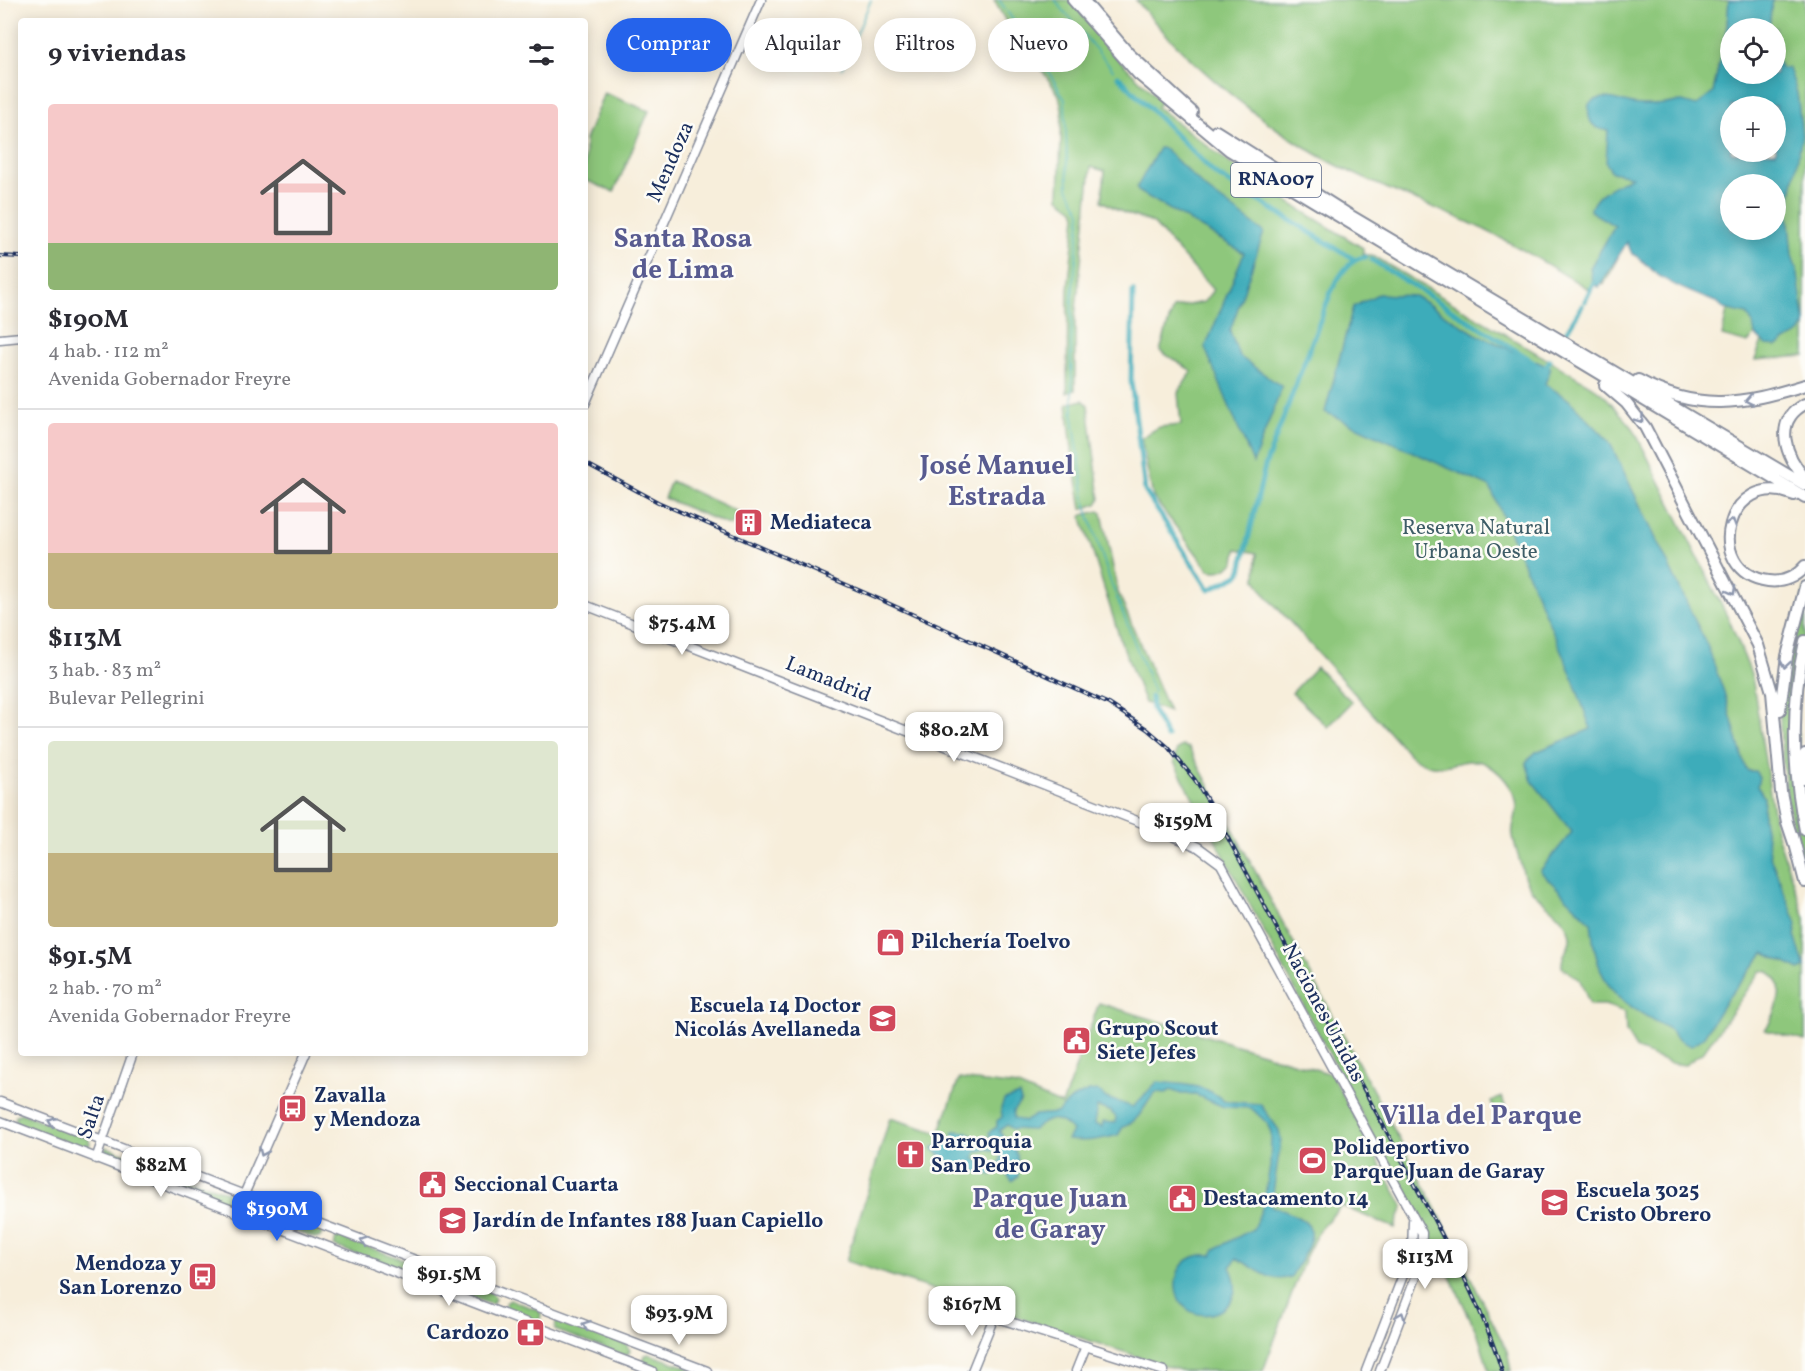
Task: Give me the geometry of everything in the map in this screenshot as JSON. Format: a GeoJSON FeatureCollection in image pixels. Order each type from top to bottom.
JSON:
{"type":"FeatureCollection","features":[{"type":"Feature","properties":{"kind":"highway","name":"RNA007"},"geometry":{"type":"LineString","coordinates":[[1073,0],[1138,74],[1229,150],[1805,485]]}},
{"type":"Feature","properties":{"kind":"highway","name":"RNA007"},"geometry":{"type":"LineString","coordinates":[[1083,0],[1143,67],[1225,138],[1805,498]]}},
{"type":"Feature","properties":{"kind":"highway"},"geometry":{"type":"LineString","coordinates":[[1514,317],[1645,384],[1684,399],[1740,402],[1805,385]]}},
{"type":"Feature","properties":{"kind":"highway"},"geometry":{"type":"LineString","coordinates":[[1514,317],[1607,386],[1632,408],[1645,427],[1758,645],[1772,692],[1781,792],[1787,822],[1805,882]]}},
{"type":"Feature","properties":{"kind":"highway"},"geometry":{"type":"LineString","coordinates":[[1805,404],[1789,420],[1785,435],[1789,456],[1805,478]]}},
{"type":"Feature","properties":{"kind":"highway"},"geometry":{"type":"LineString","coordinates":[[1805,498],[1784,491],[1770,490],[1754,495],[1735,512],[1729,532],[1733,557],[1746,573],[1770,581],[1785,580],[1797,574],[1805,566]]}},
{"type":"Feature","properties":{"kind":"highway"},"geometry":{"type":"LineString","coordinates":[[1794,843],[1782,775],[1780,700],[1791,636],[1805,587]]}},
{"type":"Feature","properties":{"kind":"highway"},"geometry":{"type":"LineString","coordinates":[[1805,641],[1798,680],[1794,740],[1798,791],[1805,830]]}},
{"type":"Feature","properties":{"kind":"highway"},"geometry":{"type":"LineString","coordinates":[[1805,754],[1803,777],[1805,797]]}},
{"type":"Feature","properties":{"kind":"street","name":"Mendoza"},"geometry":{"type":"LineString","coordinates":[[588,397],[761,0]]}},
{"type":"Feature","properties":{"kind":"street"},"geometry":{"type":"LineString","coordinates":[[0,339],[18,337]]}},
{"type":"Feature","properties":{"kind":"street","name":"Lamadrid"},"geometry":{"type":"LineString","coordinates":[[588,606],[1155,828],[1198,847],[1221,864]]}},
{"type":"Feature","properties":{"kind":"street","name":"Naciones Unidas"},"geometry":{"type":"LineString","coordinates":[[1221,864],[1411,1211],[1423,1240],[1421,1264],[1380,1371]]}},
{"type":"Feature","properties":{"kind":"street","name":"Salta"},"geometry":{"type":"LineString","coordinates":[[96,1158],[132,1056]]}},
{"type":"Feature","properties":{"kind":"street"},"geometry":{"type":"LineString","coordinates":[[236,1213],[305,1056]]}},
{"type":"Feature","properties":{"kind":"street"},"geometry":{"type":"LineString","coordinates":[[0,1102],[707,1371]]}},
{"type":"Feature","properties":{"kind":"street"},"geometry":{"type":"LineString","coordinates":[[0,1121],[652,1371]]}},
{"type":"Feature","properties":{"kind":"street"},"geometry":{"type":"LineString","coordinates":[[1366,1371],[1404,1274],[1414,1240],[1411,1211]]}},
{"type":"Feature","properties":{"kind":"street"},"geometry":{"type":"LineString","coordinates":[[1404,1274],[1411,1272],[1415,1278]]}},
{"type":"Feature","properties":{"kind":"street"},"geometry":{"type":"LineString","coordinates":[[972,1371],[994,1317],[1164,1371]]}},
{"type":"Feature","properties":{"kind":"street"},"geometry":{"type":"LineString","coordinates":[[1076,1371],[1086,1346]]}},
{"type":"Feature","properties":{"kind":"green space","name":"Reserva Natural Urbana Oeste"},"geometry":{"type":"Polygon","coordinates":[[[994,0],[1070,0],[1084,18],[1004,18],[994,0]]]}},
{"type":"Feature","properties":{"kind":"green space"},"geometry":{"type":"Polygon","coordinates":[[[1136,0],[1729,0],[1728,18],[1720,18],[1720,60],[1713,93],[1704,103],[1699,107],[1681,104],[1664,106],[1607,129],[1633,174],[1649,221],[1619,249],[1617,261],[1604,284],[1596,279],[1590,290],[1501,238],[1388,189],[1308,149],[1284,134],[1216,82],[1136,0]]]}},
{"type":"Feature","properties":{"kind":"green space"},"geometry":{"type":"Polygon","coordinates":[[[1772,0],[1805,0],[1805,356],[1755,360],[1762,341],[1755,335],[1748,343],[1722,336],[1727,310],[1733,307],[1770,240],[1786,240],[1786,193],[1802,135],[1797,93],[1786,77],[1786,18],[1770,18],[1772,0]]]}},
{"type":"Feature","properties":{"kind":"green space","name":"Reserva Natural Urbana Oeste"},"geometry":{"type":"Polygon","coordinates":[[[1089,24],[1114,55],[1161,101],[1157,107],[1249,178],[1363,248],[1363,254],[1375,257],[1592,386],[1605,396],[1633,428],[1730,622],[1752,676],[1776,831],[1805,918],[1805,1041],[1765,1030],[1777,1007],[1779,991],[1774,976],[1767,971],[1761,971],[1703,1052],[1685,1065],[1670,1063],[1637,1050],[1626,1032],[1625,1012],[1605,1005],[1590,1005],[1580,980],[1562,967],[1570,941],[1569,932],[1560,917],[1533,892],[1524,876],[1513,833],[1516,800],[1505,779],[1488,765],[1478,761],[1432,766],[1421,763],[1410,755],[1264,593],[1256,579],[1257,553],[1237,549],[1235,562],[1220,571],[1209,570],[1153,497],[1141,438],[1159,427],[1181,425],[1178,393],[1192,371],[1160,351],[1173,308],[1204,302],[1213,290],[1153,223],[1122,212],[1102,201],[1105,171],[1091,167],[1075,319],[1075,390],[1067,393],[1068,290],[1076,215],[1074,209],[1059,198],[1062,109],[1059,95],[1043,72],[1089,72],[1089,24]]]}},
{"type":"Feature","properties":{"kind":"green space"},"geometry":{"type":"Polygon","coordinates":[[[604,93],[649,111],[614,192],[588,181],[588,133],[604,93]]]}},
{"type":"Feature","properties":{"kind":"green space"},"geometry":{"type":"Polygon","coordinates":[[[1083,400],[1088,405],[1100,499],[1097,504],[1082,509],[1067,404],[1083,400]]]}},
{"type":"Feature","properties":{"kind":"green space"},"geometry":{"type":"Polygon","coordinates":[[[671,481],[738,512],[731,526],[664,498],[671,481]]]}},
{"type":"Feature","properties":{"kind":"green space"},"geometry":{"type":"Polygon","coordinates":[[[1099,511],[1102,513],[1118,592],[1169,712],[1145,703],[1120,639],[1082,518],[1083,515],[1099,511]]]}},
{"type":"Feature","properties":{"kind":"green space"},"geometry":{"type":"Polygon","coordinates":[[[1805,587],[1805,641],[1796,700],[1805,830],[1805,882],[1786,792],[1781,746],[1780,700],[1805,587]]]}},
{"type":"Feature","properties":{"kind":"green space"},"geometry":{"type":"Polygon","coordinates":[[[1316,667],[1352,702],[1328,727],[1292,693],[1316,667]]]}},
{"type":"Feature","properties":{"kind":"green space"},"geometry":{"type":"Polygon","coordinates":[[[1182,746],[1189,748],[1434,1204],[1507,1351],[1511,1371],[1489,1371],[1478,1335],[1437,1249],[1433,1249],[1174,762],[1177,749],[1182,746]]]}},
{"type":"Feature","properties":{"kind":"green space","name":"Parque Juan de Garay"},"geometry":{"type":"Polygon","coordinates":[[[1099,1003],[1331,1074],[1403,1206],[1395,1228],[1341,1206],[1319,1230],[1305,1258],[1263,1371],[1182,1371],[846,1261],[890,1118],[939,1133],[959,1079],[1018,1086],[1062,1105],[1099,1003]]]}},
{"type":"Feature","properties":{"kind":"green space"},"geometry":{"type":"Polygon","coordinates":[[[1502,1097],[1508,1116],[1496,1118],[1491,1101],[1502,1097]]]}},
{"type":"Feature","properties":{"kind":"green space"},"geometry":{"type":"Polygon","coordinates":[[[21,1113],[89,1139],[90,1144],[86,1148],[81,1148],[15,1123],[16,1115],[21,1113]]]}},
{"type":"Feature","properties":{"kind":"green space"},"geometry":{"type":"Polygon","coordinates":[[[106,1147],[232,1194],[236,1199],[232,1207],[103,1156],[106,1147]]]}},
{"type":"Feature","properties":{"kind":"green space"},"geometry":{"type":"Polygon","coordinates":[[[253,1203],[318,1227],[322,1234],[319,1238],[314,1238],[247,1213],[248,1205],[253,1203]]]}},
{"type":"Feature","properties":{"kind":"green space"},"geometry":{"type":"Polygon","coordinates":[[[340,1237],[405,1260],[409,1267],[406,1271],[401,1271],[334,1246],[336,1238],[340,1237]]]}},
{"type":"Feature","properties":{"kind":"green space"},"geometry":{"type":"Polygon","coordinates":[[[426,1269],[491,1292],[495,1299],[492,1304],[487,1303],[420,1279],[422,1271],[426,1269]]]}},
{"type":"Feature","properties":{"kind":"green space"},"geometry":{"type":"Polygon","coordinates":[[[510,1300],[538,1310],[541,1313],[540,1320],[534,1321],[505,1310],[506,1303],[510,1300]]]}},
{"type":"Feature","properties":{"kind":"green space"},"geometry":{"type":"Polygon","coordinates":[[[561,1321],[626,1344],[630,1351],[627,1355],[622,1355],[555,1330],[556,1322],[561,1321]]]}},
{"type":"Feature","properties":{"kind":"green space"},"geometry":{"type":"Polygon","coordinates":[[[649,1354],[698,1371],[664,1371],[643,1363],[645,1355],[649,1354]]]}},
{"type":"Feature","properties":{"kind":"water"},"geometry":{"type":"Polygon","coordinates":[[[1729,0],[1772,0],[1770,18],[1728,18],[1729,0]]]}},
{"type":"Feature","properties":{"kind":"water"},"geometry":{"type":"Polygon","coordinates":[[[1720,60],[1720,84],[1786,84],[1786,68],[1789,68],[1797,93],[1802,135],[1788,212],[1792,255],[1798,275],[1805,325],[1800,333],[1777,346],[1767,345],[1755,335],[1753,324],[1747,314],[1724,309],[1718,303],[1661,277],[1640,258],[1632,254],[1627,242],[1599,287],[1593,284],[1590,268],[1615,226],[1590,211],[1602,194],[1632,176],[1612,172],[1606,163],[1608,131],[1591,123],[1589,104],[1594,100],[1610,98],[1637,105],[1679,101],[1696,106],[1713,93],[1720,60]]]}},
{"type":"Feature","properties":{"kind":"water"},"geometry":{"type":"Polygon","coordinates":[[[1159,148],[1165,149],[1207,190],[1264,232],[1230,331],[1239,356],[1282,387],[1253,463],[1205,348],[1244,253],[1138,191],[1137,187],[1159,148]]]}},
{"type":"Feature","properties":{"kind":"water"},"geometry":{"type":"Polygon","coordinates":[[[1378,294],[1415,296],[1476,334],[1551,368],[1545,384],[1568,399],[1609,441],[1707,645],[1724,692],[1745,767],[1748,771],[1755,771],[1759,777],[1757,786],[1764,797],[1763,818],[1771,859],[1797,924],[1795,936],[1805,967],[1800,970],[1764,953],[1727,999],[1703,1038],[1691,1046],[1679,1040],[1669,1029],[1634,1009],[1612,989],[1598,962],[1591,922],[1540,871],[1572,832],[1532,781],[1526,762],[1536,752],[1591,729],[1570,671],[1490,487],[1325,412],[1353,307],[1378,294]]]}},
{"type":"Feature","properties":{"kind":"water"},"geometry":{"type":"Polygon","coordinates":[[[1157,1082],[1201,1088],[1217,1095],[1223,1101],[1260,1104],[1279,1130],[1281,1140],[1271,1206],[1301,1219],[1308,1225],[1311,1232],[1306,1250],[1291,1277],[1283,1279],[1269,1277],[1237,1258],[1230,1267],[1235,1280],[1234,1294],[1230,1302],[1221,1310],[1211,1314],[1196,1314],[1185,1307],[1178,1297],[1176,1285],[1178,1273],[1184,1263],[1196,1256],[1212,1255],[1215,1249],[1253,1229],[1263,1206],[1270,1167],[1271,1133],[1267,1123],[1251,1108],[1224,1107],[1194,1094],[1181,1094],[1171,1090],[1166,1093],[1156,1092],[1134,1121],[1123,1127],[1118,1135],[1105,1138],[1086,1141],[1067,1140],[1072,1131],[1057,1120],[1048,1120],[1033,1130],[1012,1129],[1007,1125],[999,1131],[1012,1146],[1018,1159],[1018,1176],[1012,1181],[999,1165],[1001,1157],[998,1152],[988,1149],[976,1152],[974,1158],[998,1170],[992,1175],[953,1167],[932,1148],[953,1140],[954,1131],[968,1132],[974,1138],[991,1138],[989,1132],[997,1127],[997,1121],[1002,1117],[1001,1108],[1004,1100],[1019,1095],[1021,1101],[1013,1111],[1014,1118],[1024,1122],[1035,1115],[1057,1113],[1072,1099],[1089,1091],[1097,1090],[1106,1098],[1133,1107],[1157,1082]],[[1097,1107],[1094,1124],[1102,1127],[1103,1122],[1115,1123],[1116,1117],[1110,1111],[1097,1107]]]}},
{"type":"Feature","properties":{"kind":"waterway"},"geometry":{"type":"LineString","coordinates":[[862,21],[871,0]]}},
{"type":"Feature","properties":{"kind":"waterway"},"geometry":{"type":"LineString","coordinates":[[999,0],[1043,62],[1065,100],[1068,188],[1081,212],[1072,298],[1071,360],[1073,417],[1086,506],[1111,583],[1154,692]]}},
{"type":"Feature","properties":{"kind":"waterway"},"geometry":{"type":"LineString","coordinates":[[1055,0],[1113,70]]}},
{"type":"Feature","properties":{"kind":"waterway"},"geometry":{"type":"LineString","coordinates":[[1118,76],[1215,174],[1355,260]]}},
{"type":"Feature","properties":{"kind":"waterway"},"geometry":{"type":"LineString","coordinates":[[1133,291],[1131,381],[1145,491],[1209,590],[1238,575],[1241,571],[1265,466],[1331,292],[1349,265],[1366,257]]}},
{"type":"Feature","properties":{"kind":"waterway"},"geometry":{"type":"LineString","coordinates":[[1372,260],[1533,361]]}},
{"type":"Feature","properties":{"kind":"waterway"},"geometry":{"type":"LineString","coordinates":[[1585,301],[1593,284]]}},
{"type":"Feature","properties":{"kind":"waterway"},"geometry":{"type":"LineString","coordinates":[[1566,332],[1582,306]]}},
{"type":"Feature","properties":{"kind":"waterway"},"geometry":{"type":"LineString","coordinates":[[1544,370],[1550,360]]}},
{"type":"Feature","properties":{"kind":"waterway"},"geometry":{"type":"LineString","coordinates":[[1151,697],[1152,709],[1167,737]]}},
{"type":"Feature","properties":{"kind":"railway"},"geometry":{"type":"LineString","coordinates":[[0,256],[18,257]]}},
{"type":"Feature","properties":{"kind":"railway"},"geometry":{"type":"LineString","coordinates":[[588,465],[658,502],[879,599],[1109,704],[1147,729],[1168,747],[1195,780],[1209,803],[1444,1238],[1482,1317],[1502,1371]]}},
{"type":"Feature","properties":{"kind":"place","name":"Mediateca"},"geometry":{"type":"Point","coordinates":[749,523]}},
{"type":"Feature","properties":{"kind":"place","name":"Pilchería Toelvo"},"geometry":{"type":"Point","coordinates":[890,942]}},
{"type":"Feature","properties":{"kind":"place","name":"Escuela 14 Doctor Nicolás Avellaneda"},"geometry":{"type":"Point","coordinates":[882,1018]}},
{"type":"Feature","properties":{"kind":"place","name":"Grupo Scout Siete Jefes"},"geometry":{"type":"Point","coordinates":[1076,1041]}},
{"type":"Feature","properties":{"kind":"place","name":"Zavalla y Mendoza"},"geometry":{"type":"Point","coordinates":[293,1108]}},
{"type":"Feature","properties":{"kind":"place","name":"Parroquia San Pedro"},"geometry":{"type":"Point","coordinates":[910,1154]}},
{"type":"Feature","properties":{"kind":"place","name":"Polideportivo Parque Juan de Garay"},"geometry":{"type":"Point","coordinates":[1312,1160]}},
{"type":"Feature","properties":{"kind":"place","name":"Seccional Cuarta"},"geometry":{"type":"Point","coordinates":[433,1185]}},
{"type":"Feature","properties":{"kind":"place","name":"Destacamento 14"},"geometry":{"type":"Point","coordinates":[1182,1199]}},
{"type":"Feature","properties":{"kind":"place","name":"Escuela 3025 Cristo Obrero"},"geometry":{"type":"Point","coordinates":[1555,1203]}},
{"type":"Feature","properties":{"kind":"place","name":"Jardín de Infantes 188 Juan Capiello"},"geometry":{"type":"Point","coordinates":[452,1221]}},
{"type":"Feature","properties":{"kind":"place","name":"Mendoza y San Lorenzo"},"geometry":{"type":"Point","coordinates":[203,1276]}},
{"type":"Feature","properties":{"kind":"place","name":"Cardozo"},"geometry":{"type":"Point","coordinates":[530,1333]}},
{"type":"Feature","properties":{"kind":"district","name":"Santa Rosa de Lima"},"geometry":{"type":"Point","coordinates":[683,256]}},
{"type":"Feature","properties":{"kind":"district","name":"José Manuel Estrada"},"geometry":{"type":"Point","coordinates":[997,482]}},
{"type":"Feature","properties":{"kind":"district","name":"Villa del Parque"},"geometry":{"type":"Point","coordinates":[1481,1117]}},
{"type":"Feature","properties":{"kind":"district","name":"Parque Juan de Garay"},"geometry":{"type":"Point","coordinates":[1050,1216]}}]}
